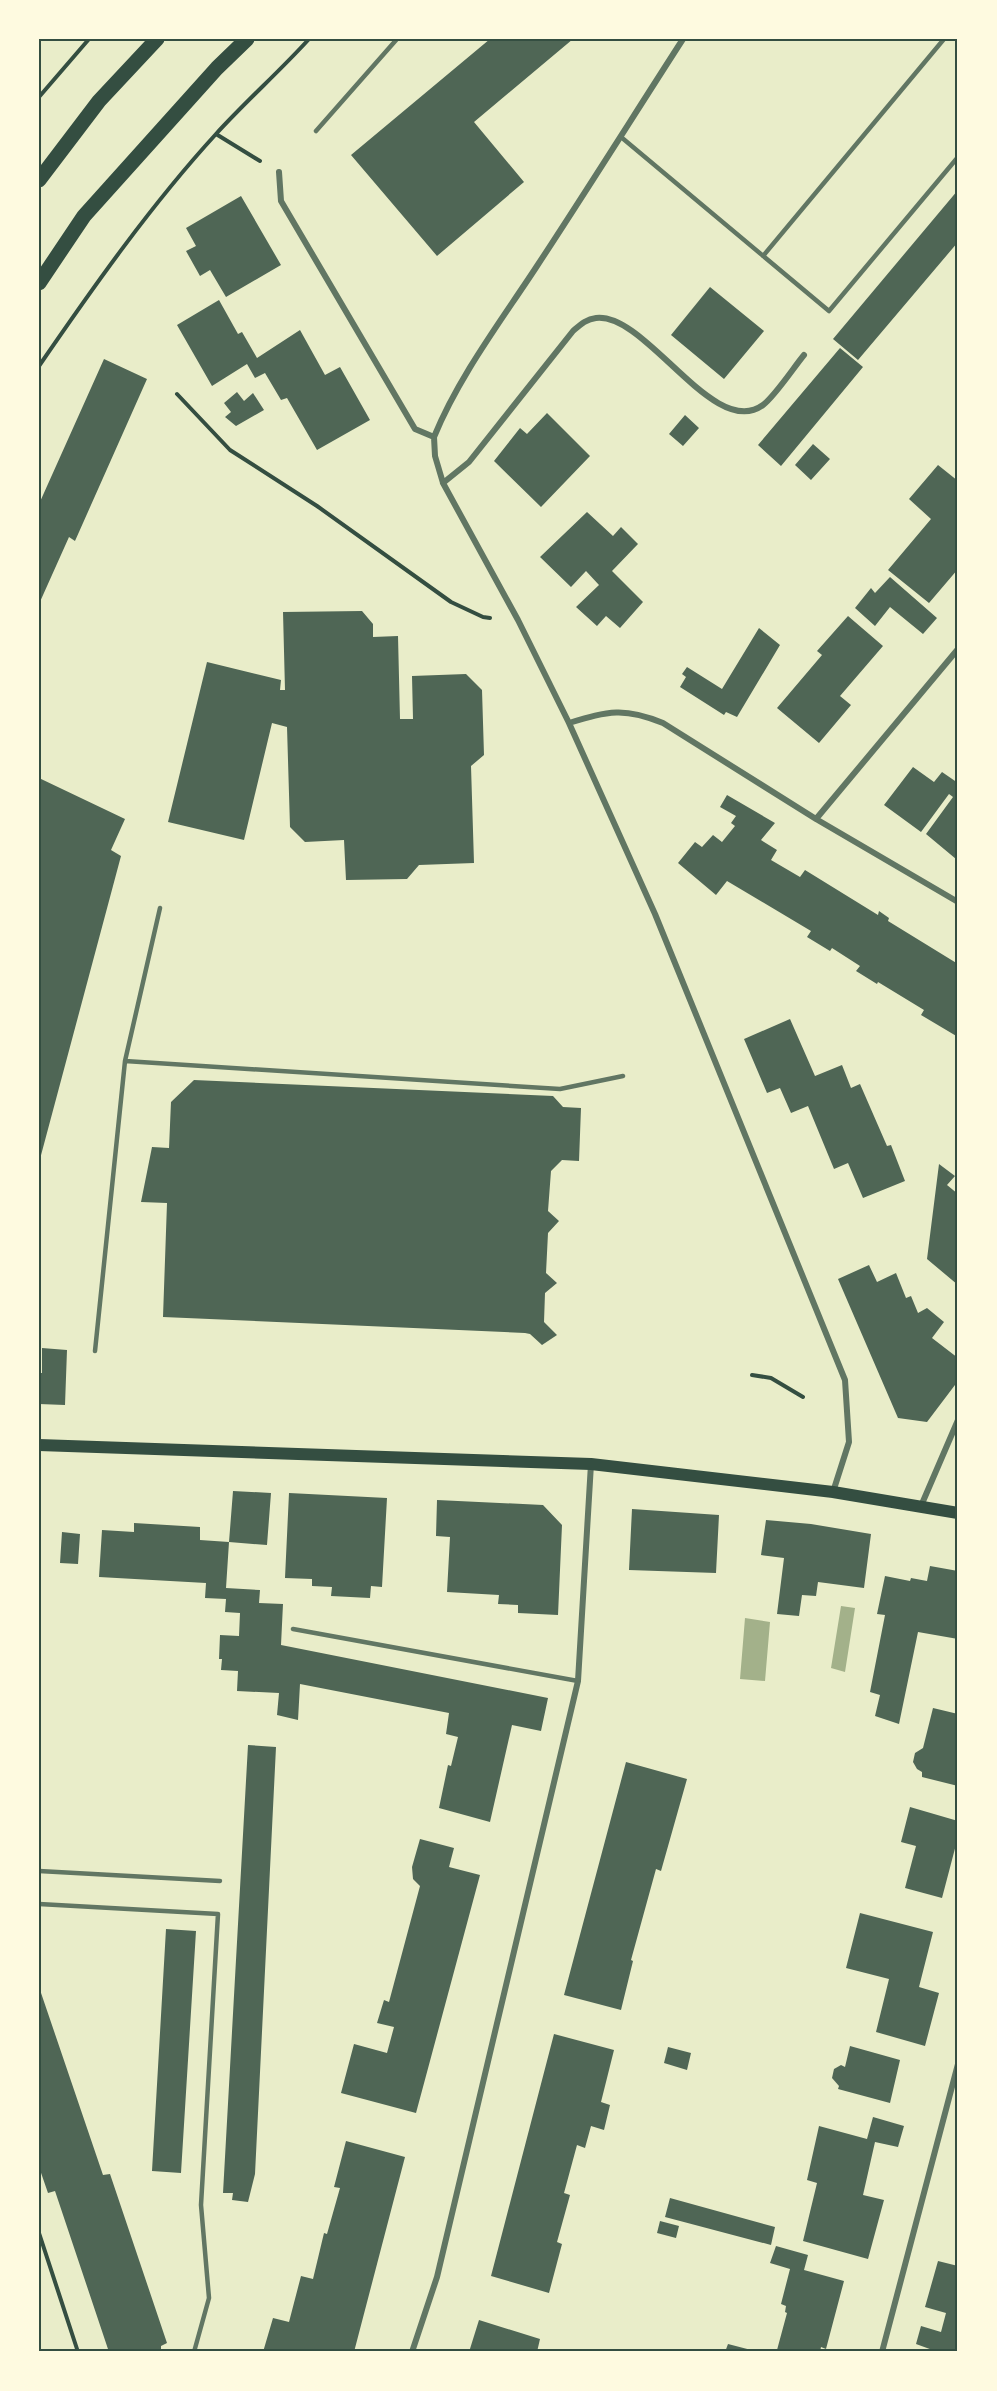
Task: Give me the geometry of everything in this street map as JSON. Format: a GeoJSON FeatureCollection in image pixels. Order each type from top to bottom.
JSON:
{"type":"FeatureCollection","features":[{"type":"Feature","properties":{"kind":"main road"},"geometry":{"type":"LineString","coordinates":[[39,180],[99,101],[158,39]]}},
{"type":"Feature","properties":{"kind":"main road"},"geometry":{"type":"LineString","coordinates":[[39,283],[84,216],[217,68],[247,39]]}},
{"type":"Feature","properties":{"kind":"main road"},"geometry":{"type":"LineString","coordinates":[[39,1444],[591,1464],[833,1492],[958,1513]]}},
{"type":"Feature","properties":{"kind":"street"},"geometry":{"type":"LineString","coordinates":[[683,39],[478,356],[444,413],[434,437],[435,456],[444,483],[518,620],[569,723],[655,914],[845,1380],[849,1442],[833,1492]]}},
{"type":"Feature","properties":{"kind":"street"},"geometry":{"type":"LineString","coordinates":[[279,172],[281,201],[415,429],[434,437]]}},
{"type":"Feature","properties":{"kind":"street"},"geometry":{"type":"LineString","coordinates":[[444,483],[469,462],[573,331],[584,321],[608,318],[629,328],[711,399],[730,408],[751,411],[764,405],[804,355]]}},
{"type":"Feature","properties":{"kind":"street"},"geometry":{"type":"LineString","coordinates":[[816,819],[958,649]]}},
{"type":"Feature","properties":{"kind":"street"},"geometry":{"type":"LineString","coordinates":[[569,723],[608,712],[639,713],[663,723],[816,819],[958,902]]}},
{"type":"Feature","properties":{"kind":"street"},"geometry":{"type":"LineString","coordinates":[[921,1507],[958,1420]]}},
{"type":"Feature","properties":{"kind":"street"},"geometry":{"type":"LineString","coordinates":[[412,2352],[436,2277],[578,1682],[591,1464]]}},
{"type":"Feature","properties":{"kind":"street"},"geometry":{"type":"LineString","coordinates":[[882,2352],[958,2064]]}},
{"type":"Feature","properties":{"kind":"lane"},"geometry":{"type":"LineString","coordinates":[[316,131],[397,39]]}},
{"type":"Feature","properties":{"kind":"lane"},"geometry":{"type":"LineString","coordinates":[[763,256],[944,39]]}},
{"type":"Feature","properties":{"kind":"lane"},"geometry":{"type":"LineString","coordinates":[[621,137],[829,311],[958,158]]}},
{"type":"Feature","properties":{"kind":"lane"},"geometry":{"type":"LineString","coordinates":[[95,1351],[125,1061],[160,908]]}},
{"type":"Feature","properties":{"kind":"lane"},"geometry":{"type":"LineString","coordinates":[[125,1061],[560,1089],[623,1076]]}},
{"type":"Feature","properties":{"kind":"lane"},"geometry":{"type":"LineString","coordinates":[[293,1629],[578,1682]]}},
{"type":"Feature","properties":{"kind":"lane"},"geometry":{"type":"LineString","coordinates":[[39,1871],[220,1881]]}},
{"type":"Feature","properties":{"kind":"lane"},"geometry":{"type":"LineString","coordinates":[[39,1904],[218,1914],[201,2205],[209,2298],[195,2352]]}},
{"type":"Feature","properties":{"kind":"path"},"geometry":{"type":"LineString","coordinates":[[39,97],[89,39]]}},
{"type":"Feature","properties":{"kind":"path"},"geometry":{"type":"LineString","coordinates":[[39,366],[87,297],[175,182],[216,134],[309,39]]}},
{"type":"Feature","properties":{"kind":"path"},"geometry":{"type":"LineString","coordinates":[[216,134],[279,172]]}},
{"type":"Feature","properties":{"kind":"path"},"geometry":{"type":"LineString","coordinates":[[177,394],[230,450],[317,506],[451,602],[483,617],[518,620]]}},
{"type":"Feature","properties":{"kind":"path"},"geometry":{"type":"LineString","coordinates":[[752,1375],[771,1378],[802,1397]]}},
{"type":"Feature","properties":{"kind":"path"},"geometry":{"type":"LineString","coordinates":[[39,2233],[78,2352]]}},
{"type":"Feature","properties":{"kind":"shaded area"},"geometry":{"type":"Polygon","coordinates":[[[841,1606],[855,1608],[845,1672],[831,1668],[841,1606]]]}},
{"type":"Feature","properties":{"kind":"shaded area"},"geometry":{"type":"Polygon","coordinates":[[[745,1618],[770,1622],[765,1681],[740,1679],[745,1618]]]}},
{"type":"Feature","properties":{"kind":"building"},"geometry":{"type":"Polygon","coordinates":[[[490,39],[573,39],[474,122],[524,182],[437,256],[351,155],[490,39]]]}},
{"type":"Feature","properties":{"kind":"building"},"geometry":{"type":"Polygon","coordinates":[[[958,190],[958,242],[858,360],[833,339],[958,190]]]}},
{"type":"Feature","properties":{"kind":"building"},"geometry":{"type":"Polygon","coordinates":[[[241,196],[281,265],[226,297],[210,270],[200,276],[186,251],[196,246],[186,228],[241,196]]]}},
{"type":"Feature","properties":{"kind":"building"},"geometry":{"type":"Polygon","coordinates":[[[710,287],[764,331],[724,379],[671,335],[710,287]]]}},
{"type":"Feature","properties":{"kind":"building"},"geometry":{"type":"Polygon","coordinates":[[[219,300],[238,334],[242,332],[257,358],[300,330],[325,375],[340,367],[370,420],[317,450],[287,398],[281,400],[265,373],[255,378],[247,364],[212,386],[177,325],[219,300]]]}},
{"type":"Feature","properties":{"kind":"building"},"geometry":{"type":"Polygon","coordinates":[[[840,348],[863,367],[781,466],[758,445],[840,348]]]}},
{"type":"Feature","properties":{"kind":"building"},"geometry":{"type":"Polygon","coordinates":[[[104,359],[147,379],[75,541],[69,537],[39,604],[39,504],[104,359]]]}},
{"type":"Feature","properties":{"kind":"building"},"geometry":{"type":"Polygon","coordinates":[[[237,392],[244,401],[253,393],[264,410],[236,426],[225,417],[231,412],[224,403],[237,392]]]}},
{"type":"Feature","properties":{"kind":"building"},"geometry":{"type":"Polygon","coordinates":[[[547,413],[590,456],[541,507],[494,461],[520,428],[527,434],[547,413]]]}},
{"type":"Feature","properties":{"kind":"building"},"geometry":{"type":"Polygon","coordinates":[[[685,415],[699,428],[683,446],[669,434],[685,415]]]}},
{"type":"Feature","properties":{"kind":"building"},"geometry":{"type":"Polygon","coordinates":[[[813,444],[830,459],[811,480],[795,465],[813,444]]]}},
{"type":"Feature","properties":{"kind":"building"},"geometry":{"type":"Polygon","coordinates":[[[938,465],[958,481],[958,569],[929,603],[888,570],[931,519],[909,499],[938,465]]]}},
{"type":"Feature","properties":{"kind":"building"},"geometry":{"type":"Polygon","coordinates":[[[587,512],[613,536],[621,527],[638,544],[612,571],[643,602],[620,628],[606,616],[597,626],[576,607],[599,585],[586,571],[571,587],[540,557],[587,512]]]}},
{"type":"Feature","properties":{"kind":"building"},"geometry":{"type":"Polygon","coordinates":[[[890,577],[937,618],[923,634],[890,607],[875,626],[855,608],[871,588],[875,593],[890,577]]]}},
{"type":"Feature","properties":{"kind":"building"},"geometry":{"type":"Polygon","coordinates":[[[362,611],[373,624],[373,637],[398,636],[400,719],[413,719],[412,676],[466,674],[482,690],[484,755],[471,766],[474,863],[419,865],[407,879],[346,880],[344,840],[305,842],[290,827],[287,727],[272,723],[244,840],[168,822],[207,662],[281,680],[280,690],[285,690],[283,612],[362,611]]]}},
{"type":"Feature","properties":{"kind":"building"},"geometry":{"type":"Polygon","coordinates":[[[848,616],[883,646],[840,696],[851,705],[819,743],[777,708],[822,655],[817,651],[848,616]]]}},
{"type":"Feature","properties":{"kind":"building"},"geometry":{"type":"Polygon","coordinates":[[[759,628],[780,645],[737,717],[726,712],[724,715],[680,687],[686,677],[682,674],[687,667],[722,689],[759,628]]]}},
{"type":"Feature","properties":{"kind":"building"},"geometry":{"type":"Polygon","coordinates":[[[913,767],[934,782],[942,772],[958,783],[956,859],[926,834],[953,797],[949,794],[921,832],[884,805],[913,767]]]}},
{"type":"Feature","properties":{"kind":"building"},"geometry":{"type":"Polygon","coordinates":[[[39,778],[125,819],[111,850],[121,856],[40,1159],[39,778]]]}},
{"type":"Feature","properties":{"kind":"building"},"geometry":{"type":"Polygon","coordinates":[[[727,795],[775,823],[761,840],[777,850],[771,860],[800,877],[805,870],[878,915],[879,911],[889,918],[888,921],[958,964],[958,1037],[921,1015],[924,1010],[856,971],[860,966],[832,948],[830,951],[807,937],[811,931],[727,881],[716,895],[678,863],[695,842],[702,847],[713,835],[722,842],[735,826],[731,823],[736,816],[720,807],[727,795]]]}},
{"type":"Feature","properties":{"kind":"building"},"geometry":{"type":"Polygon","coordinates":[[[790,1019],[815,1076],[842,1065],[851,1088],[860,1084],[887,1146],[891,1145],[905,1181],[863,1198],[848,1163],[834,1169],[808,1106],[791,1113],[780,1088],[767,1093],[744,1039],[790,1019]]]}},
{"type":"Feature","properties":{"kind":"building"},"geometry":{"type":"Polygon","coordinates":[[[194,1080],[553,1096],[563,1107],[581,1108],[579,1161],[562,1160],[551,1171],[548,1211],[559,1221],[548,1233],[546,1273],[557,1283],[545,1293],[544,1322],[557,1335],[542,1345],[530,1334],[525,1333],[163,1317],[167,1203],[141,1202],[152,1147],[169,1148],[171,1102],[194,1080]]]}},
{"type":"Feature","properties":{"kind":"building"},"geometry":{"type":"Polygon","coordinates":[[[939,1164],[955,1176],[947,1185],[958,1194],[958,1250],[955,1254],[958,1256],[958,1285],[927,1259],[939,1164]]]}},
{"type":"Feature","properties":{"kind":"building"},"geometry":{"type":"Polygon","coordinates":[[[869,1265],[877,1282],[896,1273],[906,1298],[911,1296],[918,1313],[927,1308],[944,1322],[932,1338],[958,1358],[958,1381],[927,1422],[898,1418],[838,1279],[869,1265]]]}},
{"type":"Feature","properties":{"kind":"building"},"geometry":{"type":"Polygon","coordinates":[[[42,1348],[67,1350],[65,1405],[39,1404],[42,1348]]]}},
{"type":"Feature","properties":{"kind":"building"},"geometry":{"type":"Polygon","coordinates":[[[233,1491],[271,1493],[267,1545],[229,1542],[233,1491]]]}},
{"type":"Feature","properties":{"kind":"building"},"geometry":{"type":"Polygon","coordinates":[[[289,1493],[387,1498],[382,1587],[371,1586],[370,1598],[331,1596],[332,1587],[312,1586],[312,1579],[285,1578],[289,1493]]]}},
{"type":"Feature","properties":{"kind":"building"},"geometry":{"type":"Polygon","coordinates":[[[437,1500],[543,1505],[562,1525],[558,1615],[518,1613],[518,1605],[498,1604],[499,1595],[447,1592],[450,1537],[436,1536],[437,1500]]]}},
{"type":"Feature","properties":{"kind":"building"},"geometry":{"type":"Polygon","coordinates":[[[632,1509],[719,1515],[716,1573],[629,1570],[632,1509]]]}},
{"type":"Feature","properties":{"kind":"building"},"geometry":{"type":"Polygon","coordinates":[[[766,1520],[811,1524],[871,1534],[864,1588],[818,1582],[816,1596],[802,1595],[799,1616],[777,1614],[784,1558],[761,1555],[766,1520]]]}},
{"type":"Feature","properties":{"kind":"building"},"geometry":{"type":"Polygon","coordinates":[[[134,1523],[200,1527],[200,1540],[229,1542],[226,1588],[260,1590],[259,1603],[283,1604],[281,1645],[548,1698],[541,1731],[512,1725],[490,1822],[439,1808],[448,1765],[451,1766],[458,1737],[446,1734],[449,1713],[300,1684],[298,1720],[277,1715],[279,1693],[237,1691],[238,1671],[221,1670],[220,1635],[239,1636],[240,1613],[225,1612],[226,1599],[205,1598],[206,1583],[99,1577],[102,1530],[134,1532],[134,1523]]]}},
{"type":"Feature","properties":{"kind":"building"},"geometry":{"type":"Polygon","coordinates":[[[62,1532],[80,1534],[78,1564],[60,1563],[62,1532]]]}},
{"type":"Feature","properties":{"kind":"building"},"geometry":{"type":"Polygon","coordinates":[[[930,1566],[958,1571],[958,1639],[918,1632],[899,1724],[875,1716],[880,1695],[870,1692],[885,1615],[877,1614],[885,1576],[910,1581],[911,1578],[927,1581],[930,1566]]]}},
{"type":"Feature","properties":{"kind":"building"},"geometry":{"type":"Polygon","coordinates":[[[933,1708],[958,1714],[958,1786],[922,1777],[922,1772],[913,1762],[915,1753],[923,1748],[933,1708]]]}},
{"type":"Feature","properties":{"kind":"building"},"geometry":{"type":"Polygon","coordinates":[[[248,1745],[276,1747],[255,2174],[248,2202],[232,2200],[233,2193],[223,2193],[248,1745]]]}},
{"type":"Feature","properties":{"kind":"building"},"geometry":{"type":"Polygon","coordinates":[[[626,1762],[687,1779],[661,1871],[656,1869],[631,1960],[633,1961],[621,2010],[564,1995],[626,1762]]]}},
{"type":"Feature","properties":{"kind":"building"},"geometry":{"type":"Polygon","coordinates":[[[910,1807],[958,1821],[958,1837],[942,1898],[905,1888],[916,1846],[901,1842],[910,1807]]]}},
{"type":"Feature","properties":{"kind":"building"},"geometry":{"type":"Polygon","coordinates":[[[420,1839],[454,1848],[449,1867],[480,1875],[416,2113],[341,2093],[354,2044],[387,2053],[394,2027],[377,2023],[384,2000],[389,2002],[420,1886],[413,1879],[412,1867],[420,1839]]]}},
{"type":"Feature","properties":{"kind":"building"},"geometry":{"type":"Polygon","coordinates":[[[860,1913],[933,1932],[919,1987],[939,1993],[925,2046],[876,2032],[889,1979],[846,1968],[860,1913]]]}},
{"type":"Feature","properties":{"kind":"building"},"geometry":{"type":"Polygon","coordinates":[[[166,1929],[196,1931],[181,2173],[152,2171],[166,1929]]]}},
{"type":"Feature","properties":{"kind":"building"},"geometry":{"type":"Polygon","coordinates":[[[39,1987],[103,2175],[110,2174],[167,2343],[161,2346],[161,2352],[150,2352],[149,2350],[109,2352],[55,2191],[48,2193],[39,2167],[39,1987]]]}},
{"type":"Feature","properties":{"kind":"building"},"geometry":{"type":"Polygon","coordinates":[[[554,2034],[614,2050],[601,2102],[610,2105],[604,2130],[591,2126],[585,2148],[577,2145],[564,2193],[570,2195],[557,2242],[562,2244],[549,2293],[491,2276],[554,2034]]]}},
{"type":"Feature","properties":{"kind":"building"},"geometry":{"type":"Polygon","coordinates":[[[850,2046],[900,2060],[890,2103],[838,2089],[839,2086],[832,2078],[834,2069],[841,2065],[845,2067],[850,2046]]]}},
{"type":"Feature","properties":{"kind":"building"},"geometry":{"type":"Polygon","coordinates":[[[668,2047],[691,2053],[687,2070],[664,2063],[668,2047]]]}},
{"type":"Feature","properties":{"kind":"building"},"geometry":{"type":"Polygon","coordinates":[[[873,2117],[904,2126],[898,2147],[875,2142],[863,2195],[884,2200],[868,2259],[803,2241],[817,2183],[807,2180],[819,2126],[867,2139],[873,2117]]]}},
{"type":"Feature","properties":{"kind":"building"},"geometry":{"type":"Polygon","coordinates":[[[346,2141],[405,2157],[354,2352],[263,2352],[273,2318],[289,2322],[301,2276],[313,2279],[324,2233],[327,2234],[340,2188],[334,2187],[346,2141]]]}},
{"type":"Feature","properties":{"kind":"building"},"geometry":{"type":"Polygon","coordinates":[[[670,2198],[775,2227],[771,2245],[665,2217],[670,2198]]]}},
{"type":"Feature","properties":{"kind":"building"},"geometry":{"type":"Polygon","coordinates":[[[660,2221],[679,2226],[676,2238],[657,2233],[660,2221]]]}},
{"type":"Feature","properties":{"kind":"building"},"geometry":{"type":"Polygon","coordinates":[[[776,2246],[808,2255],[804,2270],[844,2281],[826,2349],[821,2347],[820,2352],[777,2350],[787,2313],[785,2312],[786,2306],[781,2304],[790,2269],[770,2263],[776,2246]]]}},
{"type":"Feature","properties":{"kind":"building"},"geometry":{"type":"Polygon","coordinates":[[[938,2261],[958,2266],[958,2352],[938,2352],[916,2344],[921,2326],[941,2332],[946,2313],[925,2307],[938,2261]]]}},
{"type":"Feature","properties":{"kind":"building"},"geometry":{"type":"Polygon","coordinates":[[[479,2320],[540,2339],[537,2352],[469,2352],[479,2320]]]}},
{"type":"Feature","properties":{"kind":"building"},"geometry":{"type":"Polygon","coordinates":[[[728,2344],[755,2351],[755,2352],[725,2352],[728,2344]]]}}]}
